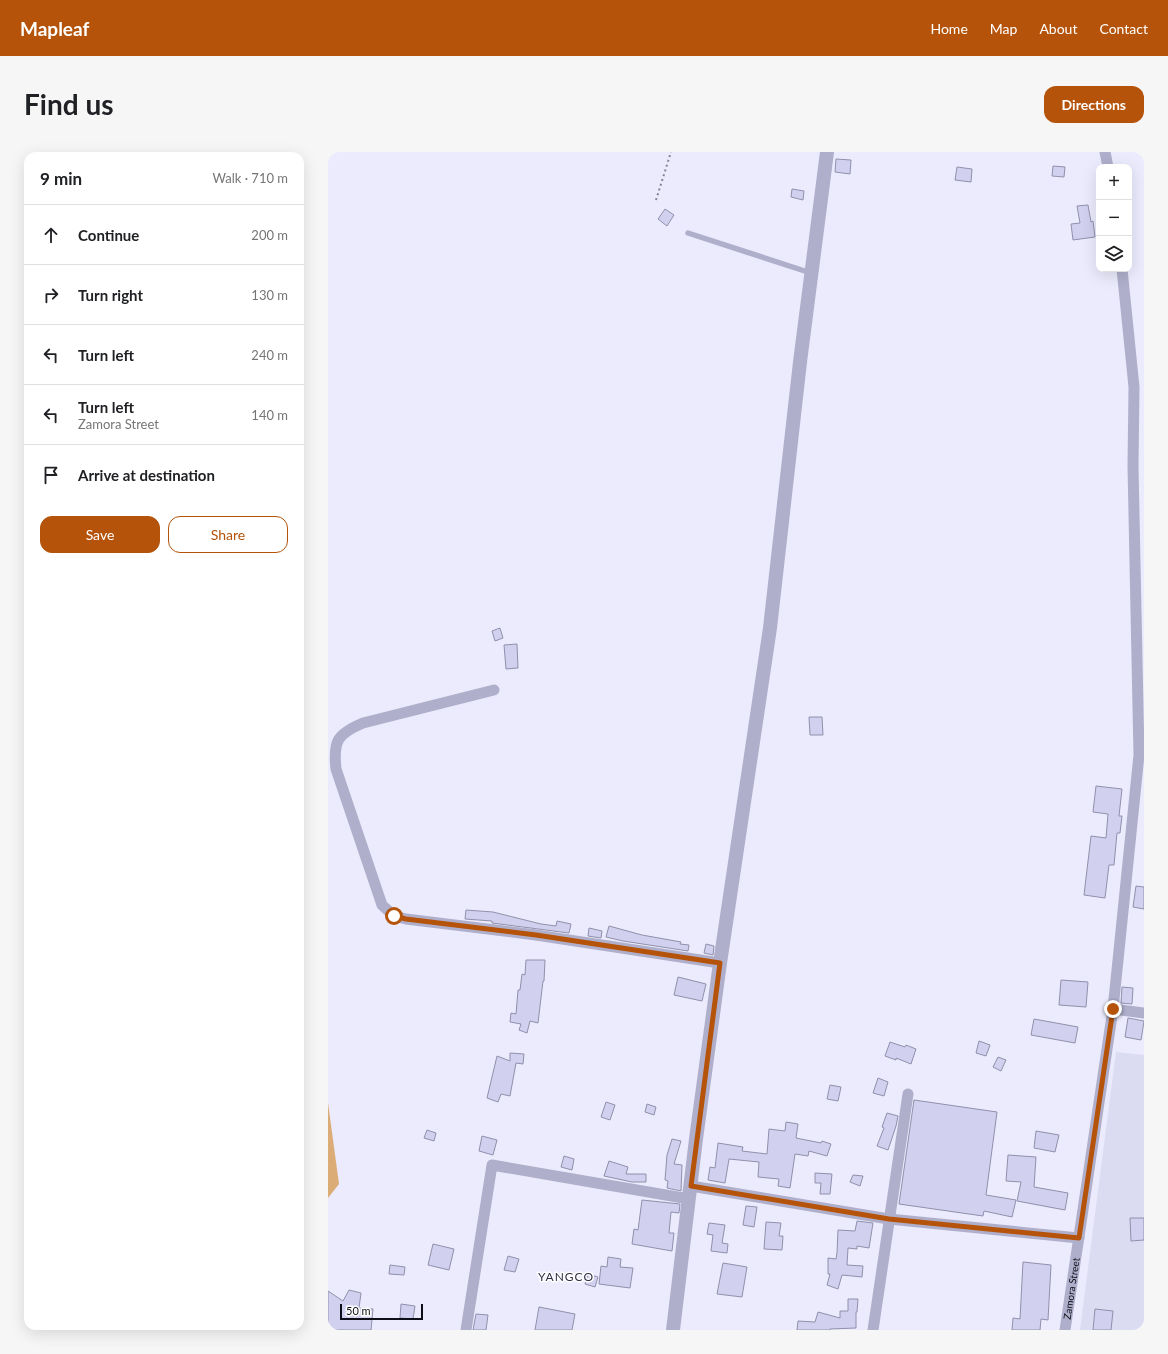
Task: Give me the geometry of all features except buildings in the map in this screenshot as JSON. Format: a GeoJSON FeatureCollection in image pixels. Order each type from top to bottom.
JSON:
{"type":"FeatureCollection","features":[{"type":"Feature","properties":{"kind":"street"},"geometry":{"type":"LineString","coordinates":[[673,1330],[720,963],[770,628],[811,273],[827,152]]}},
{"type":"Feature","properties":{"kind":"street"},"geometry":{"type":"LineString","coordinates":[[1105,152],[1107,164]]}},
{"type":"Feature","properties":{"kind":"street","name":"Zamora Street"},"geometry":{"type":"LineString","coordinates":[[1065,1330],[1113,1009],[1139,755],[1133,466],[1134,387],[1122,272]]}},
{"type":"Feature","properties":{"kind":"street"},"geometry":{"type":"LineString","coordinates":[[494,690],[363,723],[348,729],[336,742],[336,769],[382,905],[385,909],[394,916],[406,919],[536,935],[720,963]]}},
{"type":"Feature","properties":{"kind":"street"},"geometry":{"type":"LineString","coordinates":[[1113,1009],[1144,1013]]}},
{"type":"Feature","properties":{"kind":"street"},"geometry":{"type":"LineString","coordinates":[[873,1330],[908,1094]]}},
{"type":"Feature","properties":{"kind":"street"},"geometry":{"type":"LineString","coordinates":[[466,1330],[492,1165],[889,1219],[1079,1238]]}},
{"type":"Feature","properties":{"kind":"lane"},"geometry":{"type":"LineString","coordinates":[[688,233],[811,273]]}},
{"type":"Feature","properties":{"kind":"path"},"geometry":{"type":"LineString","coordinates":[[656,200],[671,152]]}},
{"type":"Feature","properties":{"kind":"shaded area"},"geometry":{"type":"Polygon","coordinates":[[[1116,1052],[1144,1055],[1144,1330],[1080,1330],[1116,1052]]]}},
{"type":"Feature","properties":{"kind":"shaded area"},"geometry":{"type":"Polygon","coordinates":[[[328,1103],[339,1184],[328,1198],[328,1103]]]}},
{"type":"Feature","properties":{"kind":"district","name":"YANGCO"},"geometry":{"type":"Point","coordinates":[566,1277]}},
{"type":"Feature","properties":{"kind":"route"},"geometry":{"type":"LineString","coordinates":[[394,916],[406,919],[536,935],[720,963],[691,1186],[889,1219],[1079,1238],[1113,1009]]}}]}
